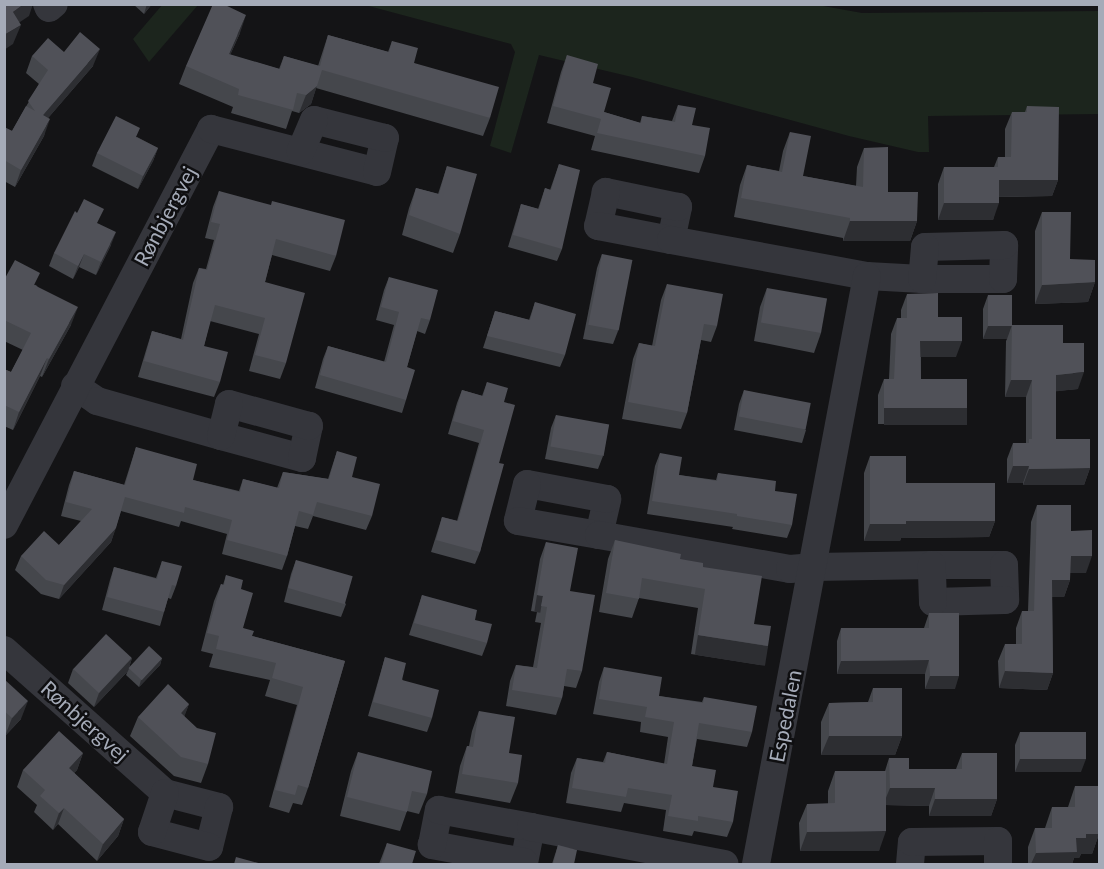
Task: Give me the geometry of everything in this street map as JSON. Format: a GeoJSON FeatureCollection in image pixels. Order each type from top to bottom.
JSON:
{"type":"FeatureCollection","features":[{"type":"Feature","properties":{"kind":"street"},"geometry":{"type":"LineString","coordinates":[[47,4],[49,8],[54,4]]}},
{"type":"Feature","properties":{"kind":"street","name":"Rønbjergvej"},"geometry":{"type":"LineString","coordinates":[[4,525],[211,129],[302,151]]}},
{"type":"Feature","properties":{"kind":"street"},"geometry":{"type":"LineString","coordinates":[[671,240],[867,276],[922,279]]}},
{"type":"Feature","properties":{"kind":"street","name":"Espedalen"},"geometry":{"type":"LineString","coordinates":[[756,864],[814,567],[867,276]]}},
{"type":"Feature","properties":{"kind":"street"},"geometry":{"type":"LineString","coordinates":[[75,386],[97,401],[221,436]]}},
{"type":"Feature","properties":{"kind":"street"},"geometry":{"type":"LineString","coordinates":[[599,535],[790,569],[932,565]]}},
{"type":"Feature","properties":{"kind":"street","name":"Rønbjergvej"},"geometry":{"type":"LineString","coordinates":[[4,650],[165,793]]}},
{"type":"Feature","properties":{"kind":"street"},"geometry":{"type":"LineString","coordinates":[[531,827],[725,864]]}},
{"type":"Feature","properties":{"kind":"street"},"geometry":{"type":"LineString","coordinates":[[910,864],[912,842],[998,841],[998,864]]}},
{"type":"Feature","properties":{"kind":"shaded area"},"geometry":{"type":"Polygon","coordinates":[[[163,4],[198,5],[149,62],[133,39],[163,4]]]}},
{"type":"Feature","properties":{"kind":"shaded area"},"geometry":{"type":"Polygon","coordinates":[[[812,4],[862,13],[1099,11],[1099,114],[928,116],[929,152],[918,152],[539,55],[511,153],[490,146],[515,52],[511,44],[365,5],[812,4]]]}},
{"type":"Feature","properties":{"kind":"building"},"geometry":{"type":"Polygon","coordinates":[[[4,4],[24,4],[13,12],[21,25],[4,35],[4,4]]]}},
{"type":"Feature","properties":{"kind":"building"},"geometry":{"type":"Polygon","coordinates":[[[213,4],[223,4],[246,15],[229,54],[280,69],[284,56],[320,66],[328,35],[389,52],[392,41],[418,48],[414,63],[499,87],[490,118],[322,70],[317,86],[306,95],[297,93],[293,110],[238,95],[239,89],[186,66],[213,4]]]}},
{"type":"Feature","properties":{"kind":"building"},"geometry":{"type":"Polygon","coordinates":[[[80,32],[100,49],[43,115],[50,119],[21,170],[4,160],[4,127],[12,131],[26,106],[35,111],[28,101],[48,70],[32,56],[48,38],[64,52],[80,32]]]}},
{"type":"Feature","properties":{"kind":"building"},"geometry":{"type":"Polygon","coordinates":[[[567,55],[598,64],[593,83],[611,88],[604,112],[641,123],[642,116],[675,122],[678,105],[696,108],[692,125],[710,128],[705,156],[597,133],[601,119],[553,106],[567,55]]]}},
{"type":"Feature","properties":{"kind":"building"},"geometry":{"type":"Polygon","coordinates":[[[1027,106],[1059,107],[1058,180],[999,180],[999,203],[944,203],[944,167],[998,167],[998,157],[1011,157],[1012,112],[1027,112],[1027,106]]]}},
{"type":"Feature","properties":{"kind":"building"},"geometry":{"type":"Polygon","coordinates":[[[116,116],[140,128],[136,137],[158,148],[143,176],[97,153],[116,116]]]}},
{"type":"Feature","properties":{"kind":"building"},"geometry":{"type":"Polygon","coordinates":[[[790,132],[811,136],[803,176],[863,187],[864,148],[888,147],[888,192],[918,192],[917,221],[850,221],[850,218],[741,198],[747,165],[782,172],[790,132]]]}},
{"type":"Feature","properties":{"kind":"building"},"geometry":{"type":"Polygon","coordinates":[[[559,164],[580,170],[562,249],[513,235],[521,204],[539,209],[545,188],[551,190],[559,164]]]}},
{"type":"Feature","properties":{"kind":"building"},"geometry":{"type":"Polygon","coordinates":[[[447,166],[477,174],[460,234],[409,215],[416,188],[439,194],[447,166]]]}},
{"type":"Feature","properties":{"kind":"building"},"geometry":{"type":"Polygon","coordinates":[[[219,191],[271,205],[272,201],[345,220],[336,256],[276,239],[265,282],[305,293],[286,363],[255,355],[265,318],[215,305],[204,346],[228,352],[220,382],[144,361],[152,331],[183,340],[199,268],[207,270],[220,224],[211,222],[219,191]]]}},
{"type":"Feature","properties":{"kind":"building"},"geometry":{"type":"Polygon","coordinates":[[[84,199],[104,209],[97,223],[116,232],[101,262],[84,254],[78,266],[54,253],[75,211],[77,213],[84,199]]]}},
{"type":"Feature","properties":{"kind":"building"},"geometry":{"type":"Polygon","coordinates":[[[1042,212],[1071,212],[1070,259],[1095,260],[1095,282],[1042,285],[1042,212]]]}},
{"type":"Feature","properties":{"kind":"building"},"geometry":{"type":"Polygon","coordinates":[[[602,254],[632,260],[619,331],[588,325],[602,254]]]}},
{"type":"Feature","properties":{"kind":"building"},"geometry":{"type":"Polygon","coordinates":[[[15,260],[40,273],[34,285],[78,307],[49,359],[47,358],[19,412],[4,405],[4,369],[11,372],[31,333],[4,320],[4,280],[15,260]]]}},
{"type":"Feature","properties":{"kind":"building"},"geometry":{"type":"Polygon","coordinates":[[[389,277],[438,290],[430,320],[421,318],[407,367],[415,370],[406,400],[320,375],[328,346],[386,362],[399,312],[381,307],[389,277]]]}},
{"type":"Feature","properties":{"kind":"building"},"geometry":{"type":"Polygon","coordinates":[[[667,284],[723,294],[717,326],[704,324],[687,413],[628,402],[639,343],[655,346],[667,284]]]}},
{"type":"Feature","properties":{"kind":"building"},"geometry":{"type":"Polygon","coordinates":[[[767,288],[827,299],[821,333],[761,322],[767,288]]]}},
{"type":"Feature","properties":{"kind":"building"},"geometry":{"type":"Polygon","coordinates":[[[938,293],[938,317],[962,317],[962,341],[920,341],[921,379],[967,379],[967,408],[884,408],[884,379],[894,379],[897,318],[907,318],[907,294],[938,293]]]}},
{"type":"Feature","properties":{"kind":"building"},"geometry":{"type":"Polygon","coordinates":[[[988,295],[1012,295],[1012,326],[988,326],[988,295]]]}},
{"type":"Feature","properties":{"kind":"building"},"geometry":{"type":"Polygon","coordinates":[[[535,302],[576,314],[565,355],[487,336],[495,311],[530,320],[535,302]]]}},
{"type":"Feature","properties":{"kind":"building"},"geometry":{"type":"Polygon","coordinates":[[[1012,325],[1063,325],[1063,343],[1084,343],[1084,372],[1056,375],[1056,439],[1090,439],[1090,468],[1029,469],[1029,466],[1013,466],[1013,443],[1029,443],[1029,439],[1032,439],[1032,380],[1011,380],[1012,325]]]}},
{"type":"Feature","properties":{"kind":"building"},"geometry":{"type":"Polygon","coordinates":[[[487,382],[508,388],[504,402],[515,405],[499,463],[504,464],[480,552],[436,540],[442,517],[458,521],[484,430],[453,421],[462,390],[483,396],[487,382]]]}},
{"type":"Feature","properties":{"kind":"building"},"geometry":{"type":"Polygon","coordinates":[[[744,390],[811,403],[806,429],[739,417],[744,390]]]}},
{"type":"Feature","properties":{"kind":"building"},"geometry":{"type":"Polygon","coordinates":[[[556,415],[609,424],[604,456],[550,447],[556,415]]]}},
{"type":"Feature","properties":{"kind":"building"},"geometry":{"type":"Polygon","coordinates":[[[136,447],[197,464],[193,480],[240,492],[243,479],[279,488],[283,472],[329,479],[337,451],[357,457],[352,477],[380,484],[372,516],[317,502],[313,515],[299,511],[287,556],[227,540],[232,520],[185,507],[184,513],[125,497],[116,528],[64,585],[46,580],[21,556],[44,531],[59,545],[92,509],[66,502],[74,471],[125,485],[136,447]]]}},
{"type":"Feature","properties":{"kind":"building"},"geometry":{"type":"Polygon","coordinates":[[[660,453],[682,457],[679,475],[717,481],[718,473],[776,481],[775,491],[797,494],[792,525],[652,501],[660,453]]]}},
{"type":"Feature","properties":{"kind":"building"},"geometry":{"type":"Polygon","coordinates":[[[870,456],[906,456],[906,483],[995,483],[995,521],[906,521],[906,524],[870,524],[870,456]]]}},
{"type":"Feature","properties":{"kind":"building"},"geometry":{"type":"Polygon","coordinates":[[[1037,505],[1071,505],[1071,531],[1092,530],[1092,556],[1071,556],[1070,580],[1052,580],[1053,673],[1005,671],[1005,644],[1022,644],[1022,611],[1034,611],[1037,505]]]}},
{"type":"Feature","properties":{"kind":"building"},"geometry":{"type":"Polygon","coordinates":[[[615,540],[681,554],[680,559],[703,563],[703,567],[762,576],[754,624],[771,626],[768,646],[698,635],[705,589],[642,578],[639,599],[606,593],[615,540]]]}},
{"type":"Feature","properties":{"kind":"building"},"geometry":{"type":"Polygon","coordinates":[[[546,542],[578,548],[570,591],[595,595],[582,671],[567,669],[562,698],[512,690],[516,665],[537,668],[547,607],[541,606],[543,596],[537,595],[546,542]]]}},
{"type":"Feature","properties":{"kind":"building"},"geometry":{"type":"Polygon","coordinates":[[[296,560],[353,576],[345,604],[288,588],[296,560]]]}},
{"type":"Feature","properties":{"kind":"building"},"geometry":{"type":"Polygon","coordinates":[[[162,561],[182,566],[176,586],[172,585],[164,612],[107,597],[114,567],[157,579],[162,561]]]}},
{"type":"Feature","properties":{"kind":"building"},"geometry":{"type":"Polygon","coordinates":[[[226,575],[243,580],[241,589],[253,593],[243,628],[254,631],[252,636],[345,661],[308,788],[298,785],[295,795],[275,790],[303,687],[272,678],[276,663],[216,649],[219,636],[207,633],[221,584],[224,585],[226,575]]]}},
{"type":"Feature","properties":{"kind":"building"},"geometry":{"type":"Polygon","coordinates":[[[422,595],[477,610],[475,620],[492,624],[487,643],[414,623],[422,595]]]}},
{"type":"Feature","properties":{"kind":"building"},"geometry":{"type":"Polygon","coordinates":[[[929,613],[959,613],[959,676],[930,676],[929,660],[841,661],[841,628],[929,628],[929,613]]]}},
{"type":"Feature","properties":{"kind":"building"},"geometry":{"type":"Polygon","coordinates":[[[106,634],[132,658],[99,693],[73,669],[106,634]]]}},
{"type":"Feature","properties":{"kind":"building"},"geometry":{"type":"Polygon","coordinates":[[[149,646],[162,658],[142,680],[129,668],[149,646]]]}},
{"type":"Feature","properties":{"kind":"building"},"geometry":{"type":"Polygon","coordinates":[[[385,657],[406,663],[402,680],[439,690],[432,718],[373,702],[385,657]]]}},
{"type":"Feature","properties":{"kind":"building"},"geometry":{"type":"Polygon","coordinates":[[[604,667],[662,677],[659,696],[703,703],[704,697],[757,706],[752,732],[699,723],[692,766],[716,770],[713,787],[738,791],[733,822],[698,816],[698,821],[668,816],[672,795],[628,788],[626,797],[572,788],[577,758],[605,763],[607,752],[667,764],[674,722],[645,717],[647,707],[599,699],[604,667]]]}},
{"type":"Feature","properties":{"kind":"building"},"geometry":{"type":"Polygon","coordinates":[[[4,679],[28,701],[12,718],[4,711],[4,679]]]}},
{"type":"Feature","properties":{"kind":"building"},"geometry":{"type":"Polygon","coordinates":[[[168,684],[189,704],[181,713],[197,728],[216,733],[208,764],[181,757],[138,717],[168,684]]]}},
{"type":"Feature","properties":{"kind":"building"},"geometry":{"type":"Polygon","coordinates":[[[873,688],[902,688],[902,736],[829,736],[829,703],[873,702],[873,688]]]}},
{"type":"Feature","properties":{"kind":"building"},"geometry":{"type":"Polygon","coordinates":[[[479,711],[515,717],[509,753],[522,755],[518,783],[462,774],[467,746],[473,747],[479,711]]]}},
{"type":"Feature","properties":{"kind":"building"},"geometry":{"type":"Polygon","coordinates":[[[59,731],[83,753],[69,768],[124,819],[103,844],[64,808],[59,813],[40,796],[45,790],[23,770],[59,731]]]}},
{"type":"Feature","properties":{"kind":"building"},"geometry":{"type":"Polygon","coordinates":[[[1020,732],[1086,732],[1086,759],[1020,759],[1020,732]]]}},
{"type":"Feature","properties":{"kind":"building"},"geometry":{"type":"Polygon","coordinates":[[[358,752],[432,771],[427,794],[412,791],[407,812],[347,797],[358,752]]]}},
{"type":"Feature","properties":{"kind":"building"},"geometry":{"type":"Polygon","coordinates":[[[962,753],[997,753],[997,799],[935,799],[935,788],[890,788],[889,758],[909,758],[909,769],[962,769],[962,753]]]}},
{"type":"Feature","properties":{"kind":"building"},"geometry":{"type":"Polygon","coordinates":[[[835,771],[886,771],[886,831],[807,832],[807,804],[835,803],[835,771]]]}},
{"type":"Feature","properties":{"kind":"building"},"geometry":{"type":"Polygon","coordinates":[[[1075,786],[1099,786],[1099,834],[1086,834],[1086,838],[1076,838],[1077,852],[1036,853],[1035,828],[1052,828],[1052,807],[1075,807],[1075,786]]]}},
{"type":"Feature","properties":{"kind":"building"},"geometry":{"type":"Polygon","coordinates":[[[387,843],[416,851],[412,864],[381,864],[387,843]]]}},
{"type":"Feature","properties":{"kind":"building"},"geometry":{"type":"Polygon","coordinates":[[[558,845],[577,850],[574,864],[553,864],[558,845]]]}},
{"type":"Feature","properties":{"kind":"building"},"geometry":{"type":"Polygon","coordinates":[[[236,857],[262,864],[234,864],[236,857]]]}}]}
